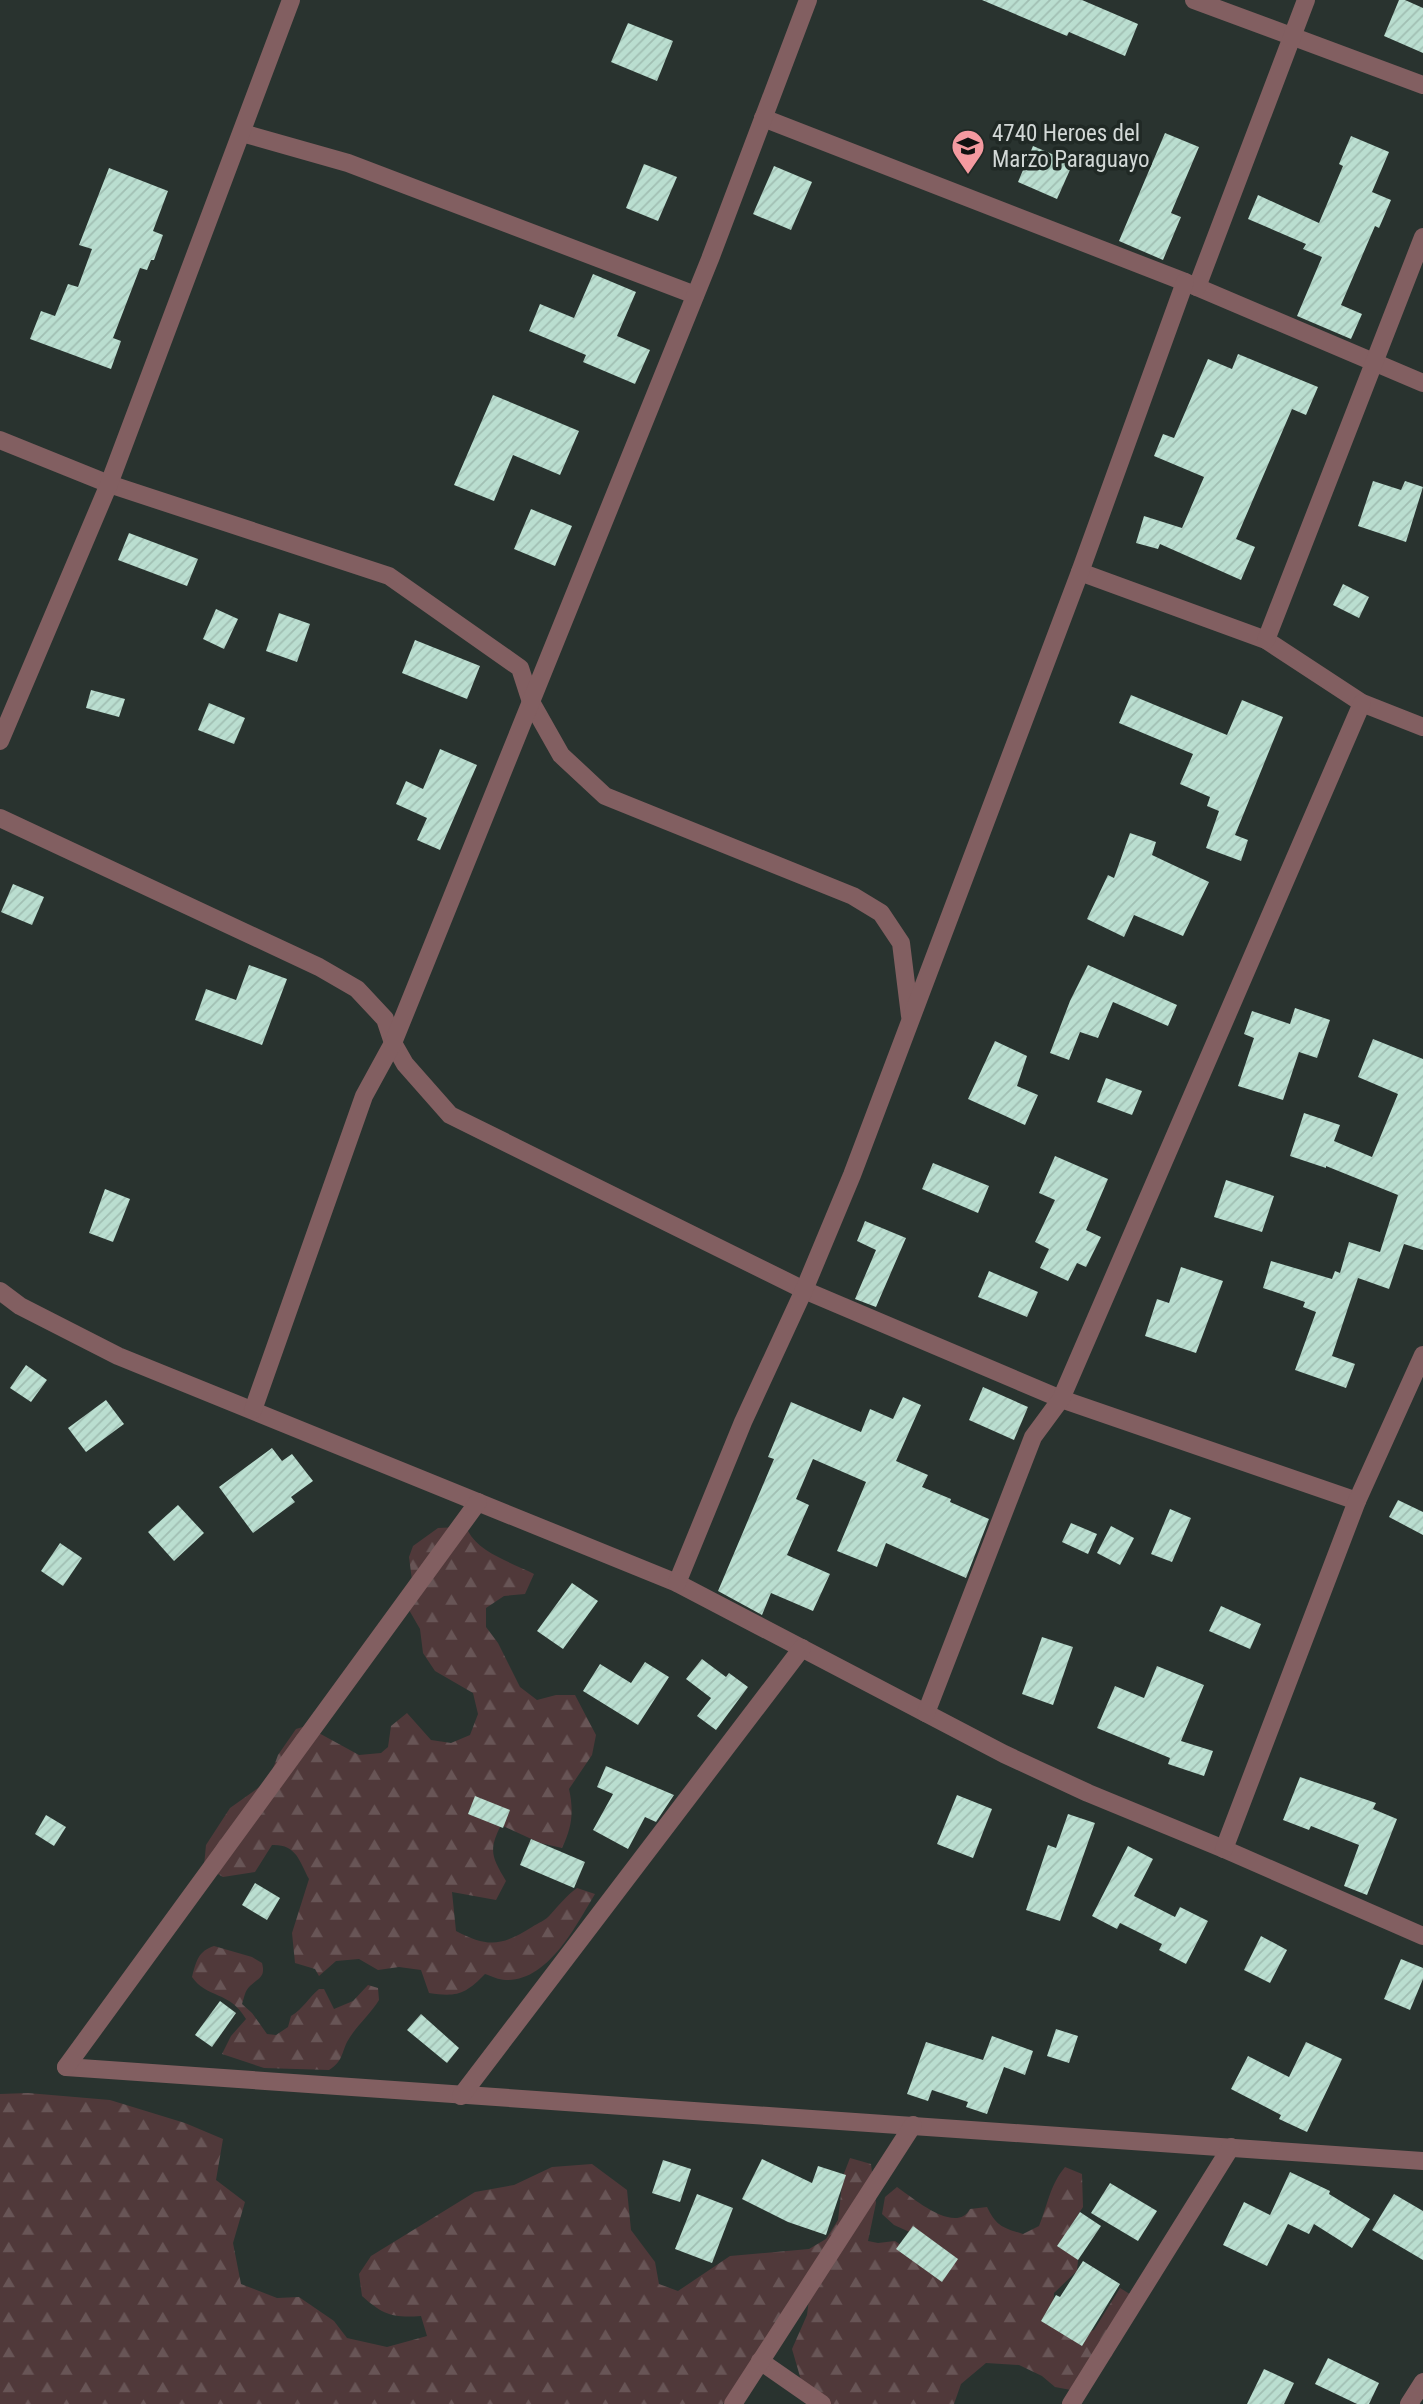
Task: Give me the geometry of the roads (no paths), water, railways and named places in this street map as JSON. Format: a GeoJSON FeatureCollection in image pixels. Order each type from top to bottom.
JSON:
{"type":"FeatureCollection","features":[{"type":"Feature","properties":{"kind":"street"},"geometry":{"type":"LineString","coordinates":[[0,741],[109,484],[291,0]]}},
{"type":"Feature","properties":{"kind":"street"},"geometry":{"type":"LineString","coordinates":[[253,1410],[364,1096],[393,1043],[695,295],[808,0]]}},
{"type":"Feature","properties":{"kind":"street"},"geometry":{"type":"LineString","coordinates":[[1194,0],[1423,85]]}},
{"type":"Feature","properties":{"kind":"street"},"geometry":{"type":"LineString","coordinates":[[677,1583],[743,1422],[852,1175],[1191,284],[1306,0]]}},
{"type":"Feature","properties":{"kind":"street"},"geometry":{"type":"LineString","coordinates":[[763,118],[1191,284],[1423,383]]}},
{"type":"Feature","properties":{"kind":"street"},"geometry":{"type":"LineString","coordinates":[[242,133],[348,163],[695,295]]}},
{"type":"Feature","properties":{"kind":"street"},"geometry":{"type":"LineString","coordinates":[[1266,640],[1423,237]]}},
{"type":"Feature","properties":{"kind":"street"},"geometry":{"type":"LineString","coordinates":[[0,440],[109,484],[389,576],[520,668],[531,702],[561,755],[605,796],[853,896],[881,913],[901,943],[911,1020]]}},
{"type":"Feature","properties":{"kind":"street"},"geometry":{"type":"LineString","coordinates":[[1080,572],[1266,640],[1362,703],[1423,727]]}},
{"type":"Feature","properties":{"kind":"street"},"geometry":{"type":"LineString","coordinates":[[926,1713],[1032,1437],[1061,1399],[1362,703]]}},
{"type":"Feature","properties":{"kind":"street"},"geometry":{"type":"LineString","coordinates":[[0,818],[319,967],[357,989],[385,1019],[393,1043],[405,1064],[450,1115],[803,1290],[1061,1399],[1357,1501]]}},
{"type":"Feature","properties":{"kind":"street"},"geometry":{"type":"LineString","coordinates":[[0,1292],[20,1306],[118,1356],[677,1583],[1004,1754],[1088,1793],[1423,1936]]}},
{"type":"Feature","properties":{"kind":"street"},"geometry":{"type":"LineString","coordinates":[[1224,1849],[1357,1501],[1423,1355]]}},
{"type":"Feature","properties":{"kind":"street"},"geometry":{"type":"LineString","coordinates":[[478,1502],[66,2067],[1423,2161]]}},
{"type":"Feature","properties":{"kind":"street"},"geometry":{"type":"LineString","coordinates":[[461,2096],[802,1648]]}},
{"type":"Feature","properties":{"kind":"street"},"geometry":{"type":"LineString","coordinates":[[733,2404],[913,2124]]}},
{"type":"Feature","properties":{"kind":"street"},"geometry":{"type":"LineString","coordinates":[[1071,2404],[1231,2147]]}},
{"type":"Feature","properties":{"kind":"street"},"geometry":{"type":"LineString","coordinates":[[760,2361],[822,2404]]}},
{"type":"Feature","properties":{"kind":"street"},"geometry":{"type":"LineString","coordinates":[[1409,2404],[1423,2382]]}},
{"type":"Feature","properties":{"kind":"place","name":"4740 Heroes del Marzo Paraguayo"},"geometry":{"type":"Point","coordinates":[968,176]}}]}
